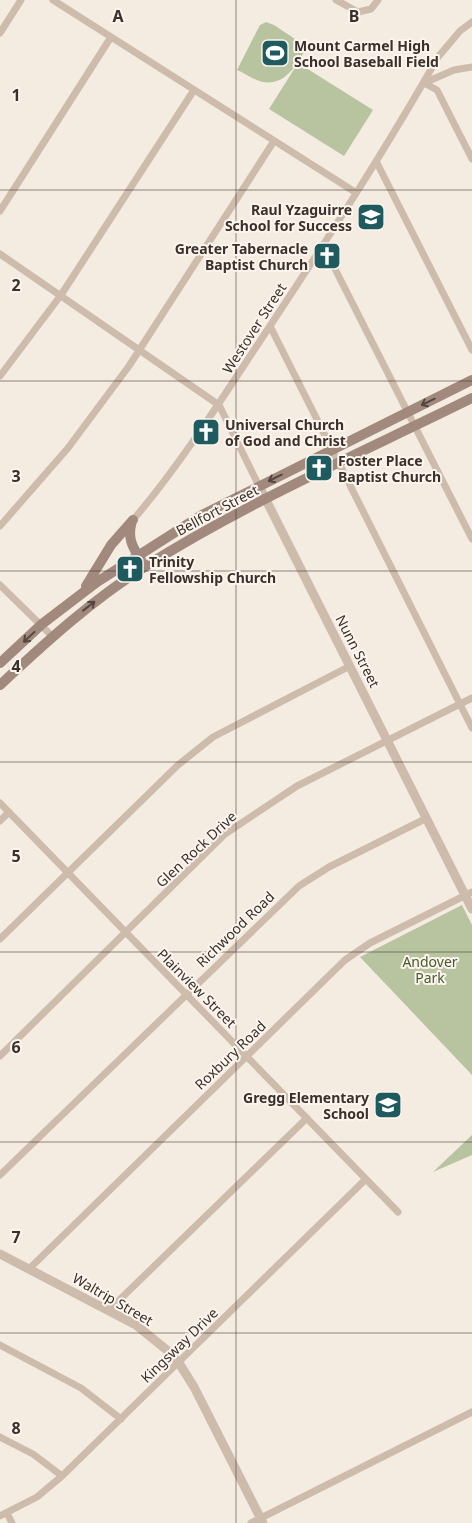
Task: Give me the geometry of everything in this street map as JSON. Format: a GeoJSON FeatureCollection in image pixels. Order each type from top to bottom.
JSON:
{"type":"FeatureCollection","features":[{"type":"Feature","properties":{"kind":"main road","name":"Bellfort Street"},"geometry":{"type":"LineString","coordinates":[[0,663],[42,624],[78,597],[138,555],[202,515],[472,380]]}},
{"type":"Feature","properties":{"kind":"main road","name":"Bellfort Street"},"geometry":{"type":"LineString","coordinates":[[0,685],[52,636],[94,602],[145,566],[206,530],[266,499],[472,398]]}},
{"type":"Feature","properties":{"kind":"main road"},"geometry":{"type":"LineString","coordinates":[[78,597],[117,537],[133,520]]}},
{"type":"Feature","properties":{"kind":"main road"},"geometry":{"type":"LineString","coordinates":[[130,542],[129,530],[133,520]]}},
{"type":"Feature","properties":{"kind":"main road"},"geometry":{"type":"LineString","coordinates":[[117,537],[123,537],[130,542],[145,566]]}},
{"type":"Feature","properties":{"kind":"street"},"geometry":{"type":"LineString","coordinates":[[0,33],[21,0]]}},
{"type":"Feature","properties":{"kind":"street"},"geometry":{"type":"LineString","coordinates":[[53,0],[355,192]]}},
{"type":"Feature","properties":{"kind":"street"},"geometry":{"type":"LineString","coordinates":[[336,0],[358,12],[371,8],[378,0]]}},
{"type":"Feature","properties":{"kind":"street","name":"Westover Street"},"geometry":{"type":"LineString","coordinates":[[133,520],[156,494],[219,405],[320,250],[424,83],[438,57],[460,31],[472,22]]}},
{"type":"Feature","properties":{"kind":"street"},"geometry":{"type":"LineString","coordinates":[[0,211],[110,37]]}},
{"type":"Feature","properties":{"kind":"street"},"geometry":{"type":"LineString","coordinates":[[424,83],[454,70],[472,67]]}},
{"type":"Feature","properties":{"kind":"street"},"geometry":{"type":"LineString","coordinates":[[424,83],[437,90],[472,160]]}},
{"type":"Feature","properties":{"kind":"street"},"geometry":{"type":"LineString","coordinates":[[0,376],[61,296],[194,90]]}},
{"type":"Feature","properties":{"kind":"street"},"geometry":{"type":"LineString","coordinates":[[0,526],[68,448],[140,349],[274,141]]}},
{"type":"Feature","properties":{"kind":"street"},"geometry":{"type":"LineString","coordinates":[[376,161],[472,350]]}},
{"type":"Feature","properties":{"kind":"street"},"geometry":{"type":"LineString","coordinates":[[320,250],[330,259],[472,539]]}},
{"type":"Feature","properties":{"kind":"street"},"geometry":{"type":"LineString","coordinates":[[0,254],[219,405]]}},
{"type":"Feature","properties":{"kind":"street"},"geometry":{"type":"LineString","coordinates":[[270,326],[472,728]]}},
{"type":"Feature","properties":{"kind":"street","name":"Nunn Street"},"geometry":{"type":"LineString","coordinates":[[219,405],[427,818],[469,894],[472,909]]}},
{"type":"Feature","properties":{"kind":"street"},"geometry":{"type":"LineString","coordinates":[[0,585],[42,624],[52,636]]}},
{"type":"Feature","properties":{"kind":"street"},"geometry":{"type":"LineString","coordinates":[[0,939],[178,765],[213,737],[350,666]]}},
{"type":"Feature","properties":{"kind":"street","name":"Glen Rock Drive"},"geometry":{"type":"LineString","coordinates":[[0,1056],[225,834],[297,786],[472,698]]}},
{"type":"Feature","properties":{"kind":"street","name":"Plainview Street"},"geometry":{"type":"LineString","coordinates":[[0,803],[398,1212]]}},
{"type":"Feature","properties":{"kind":"street"},"geometry":{"type":"LineString","coordinates":[[0,821],[9,812]]}},
{"type":"Feature","properties":{"kind":"street","name":"Richwood Road"},"geometry":{"type":"LineString","coordinates":[[0,1175],[299,886],[329,867],[427,818]]}},
{"type":"Feature","properties":{"kind":"street","name":"Roxbury Road"},"geometry":{"type":"LineString","coordinates":[[29,1269],[345,960],[370,943],[469,894]]}},
{"type":"Feature","properties":{"kind":"street"},"geometry":{"type":"LineString","coordinates":[[109,1310],[307,1118]]}},
{"type":"Feature","properties":{"kind":"street","name":"Kingsway Drive"},"geometry":{"type":"LineString","coordinates":[[4,1515],[37,1497],[62,1476],[366,1179]]}},
{"type":"Feature","properties":{"kind":"street","name":"Waltrip Street"},"geometry":{"type":"LineString","coordinates":[[0,1254],[109,1310],[154,1339],[179,1363],[194,1387],[262,1521]]}},
{"type":"Feature","properties":{"kind":"street"},"geometry":{"type":"LineString","coordinates":[[0,1345],[82,1388],[121,1418]]}},
{"type":"Feature","properties":{"kind":"street"},"geometry":{"type":"LineString","coordinates":[[251,1523],[262,1521],[472,1412]]}},
{"type":"Feature","properties":{"kind":"street"},"geometry":{"type":"LineString","coordinates":[[0,1437],[33,1454],[62,1476]]}},
{"type":"Feature","properties":{"kind":"street"},"geometry":{"type":"LineString","coordinates":[[4,1515],[12,1523]]}},
{"type":"Feature","properties":{"kind":"green space","name":"Mount Carmel High School Baseball Field"},"geometry":{"type":"Polygon","coordinates":[[[266,22],[274,25],[307,47],[290,72],[278,81],[271,82],[253,79],[237,70],[260,25],[266,22]]]}},
{"type":"Feature","properties":{"kind":"green space"},"geometry":{"type":"Polygon","coordinates":[[[298,63],[373,110],[344,156],[269,109],[298,63]]]}},
{"type":"Feature","properties":{"kind":"green space","name":"Andover Park"},"geometry":{"type":"Polygon","coordinates":[[[462,905],[472,925],[472,1075],[360,957],[462,905]]]}},
{"type":"Feature","properties":{"kind":"green space"},"geometry":{"type":"Polygon","coordinates":[[[472,1135],[472,1155],[433,1172],[472,1135]]]}},
{"type":"Feature","properties":{"kind":"place","name":"Mount Carmel High School Baseball Field"},"geometry":{"type":"Point","coordinates":[275,53]}},
{"type":"Feature","properties":{"kind":"place","name":"Raul Yzaguirre School for Success"},"geometry":{"type":"Point","coordinates":[371,217]}},
{"type":"Feature","properties":{"kind":"place","name":"Greater Tabernacle Baptist Church"},"geometry":{"type":"Point","coordinates":[327,256]}},
{"type":"Feature","properties":{"kind":"place","name":"Universal Church of God and Christ"},"geometry":{"type":"Point","coordinates":[206,432]}},
{"type":"Feature","properties":{"kind":"place","name":"Foster Place Baptist Church"},"geometry":{"type":"Point","coordinates":[319,468]}},
{"type":"Feature","properties":{"kind":"place","name":"Trinity Fellowship Church"},"geometry":{"type":"Point","coordinates":[130,569]}},
{"type":"Feature","properties":{"kind":"place","name":"Gregg Elementary School"},"geometry":{"type":"Point","coordinates":[388,1105]}}]}
